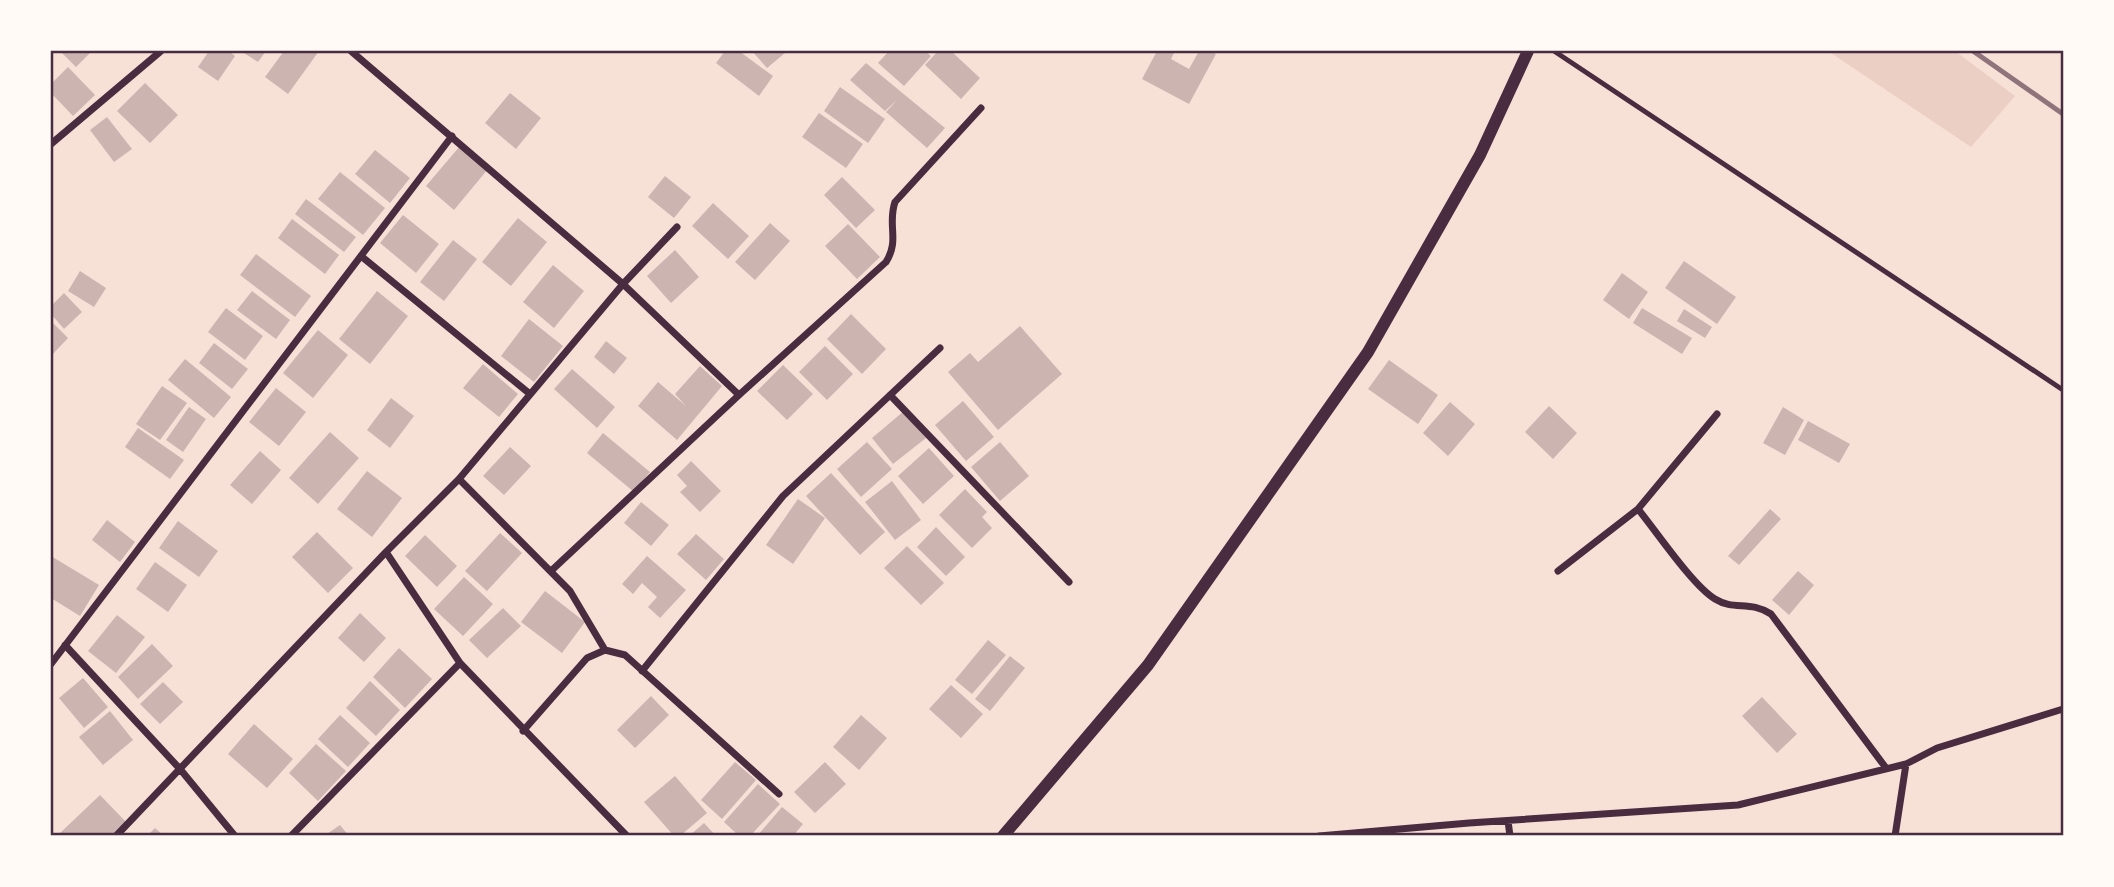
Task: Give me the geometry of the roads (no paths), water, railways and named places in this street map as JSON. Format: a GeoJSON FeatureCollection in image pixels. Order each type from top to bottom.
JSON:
{"type":"FeatureCollection","features":[{"type":"Feature","properties":{"kind":"street"},"geometry":{"type":"LineString","coordinates":[[51,144],[161,51]]}},
{"type":"Feature","properties":{"kind":"street"},"geometry":{"type":"LineString","coordinates":[[351,51],[623,284],[738,395]]}},
{"type":"Feature","properties":{"kind":"street"},"geometry":{"type":"LineString","coordinates":[[1003,836],[1148,665],[1368,352],[1480,155],[1528,51]]}},
{"type":"Feature","properties":{"kind":"street"},"geometry":{"type":"LineString","coordinates":[[551,571],[738,395],[886,262],[892,252],[891,213],[895,202],[981,108]]}},
{"type":"Feature","properties":{"kind":"street"},"geometry":{"type":"LineString","coordinates":[[51,664],[452,136]]}},
{"type":"Feature","properties":{"kind":"street"},"geometry":{"type":"LineString","coordinates":[[116,836],[459,479],[623,284],[677,227]]}},
{"type":"Feature","properties":{"kind":"street"},"geometry":{"type":"LineString","coordinates":[[361,256],[530,394]]}},
{"type":"Feature","properties":{"kind":"street"},"geometry":{"type":"LineString","coordinates":[[642,671],[783,496],[940,348]]}},
{"type":"Feature","properties":{"kind":"street"},"geometry":{"type":"LineString","coordinates":[[890,395],[1069,582]]}},
{"type":"Feature","properties":{"kind":"street"},"geometry":{"type":"LineString","coordinates":[[1558,571],[1638,509],[1717,414]]}},
{"type":"Feature","properties":{"kind":"street"},"geometry":{"type":"LineString","coordinates":[[459,479],[570,591],[605,650]]}},
{"type":"Feature","properties":{"kind":"street"},"geometry":{"type":"LineString","coordinates":[[1638,509],[1690,575],[1714,599],[1728,605],[1759,606],[1772,614],[1886,768]]}},
{"type":"Feature","properties":{"kind":"street"},"geometry":{"type":"LineString","coordinates":[[386,552],[460,663],[627,836]]}},
{"type":"Feature","properties":{"kind":"street"},"geometry":{"type":"LineString","coordinates":[[65,645],[180,769],[235,836]]}},
{"type":"Feature","properties":{"kind":"street"},"geometry":{"type":"LineString","coordinates":[[523,731],[587,658],[605,650],[625,655],[779,794]]}},
{"type":"Feature","properties":{"kind":"street"},"geometry":{"type":"LineString","coordinates":[[291,836],[460,663]]}},
{"type":"Feature","properties":{"kind":"street"},"geometry":{"type":"LineString","coordinates":[[1319,836],[1738,805],[1906,764],[1937,748],[2063,709]]}},
{"type":"Feature","properties":{"kind":"street"},"geometry":{"type":"LineString","coordinates":[[1895,836],[1906,764]]}},
{"type":"Feature","properties":{"kind":"street"},"geometry":{"type":"LineString","coordinates":[[1508,821],[1510,836]]}},
{"type":"Feature","properties":{"kind":"lane"},"geometry":{"type":"LineString","coordinates":[[1554,51],[2063,390]]}},
{"type":"Feature","properties":{"kind":"railway"},"geometry":{"type":"LineString","coordinates":[[1973,51],[2063,114]]}}]}
